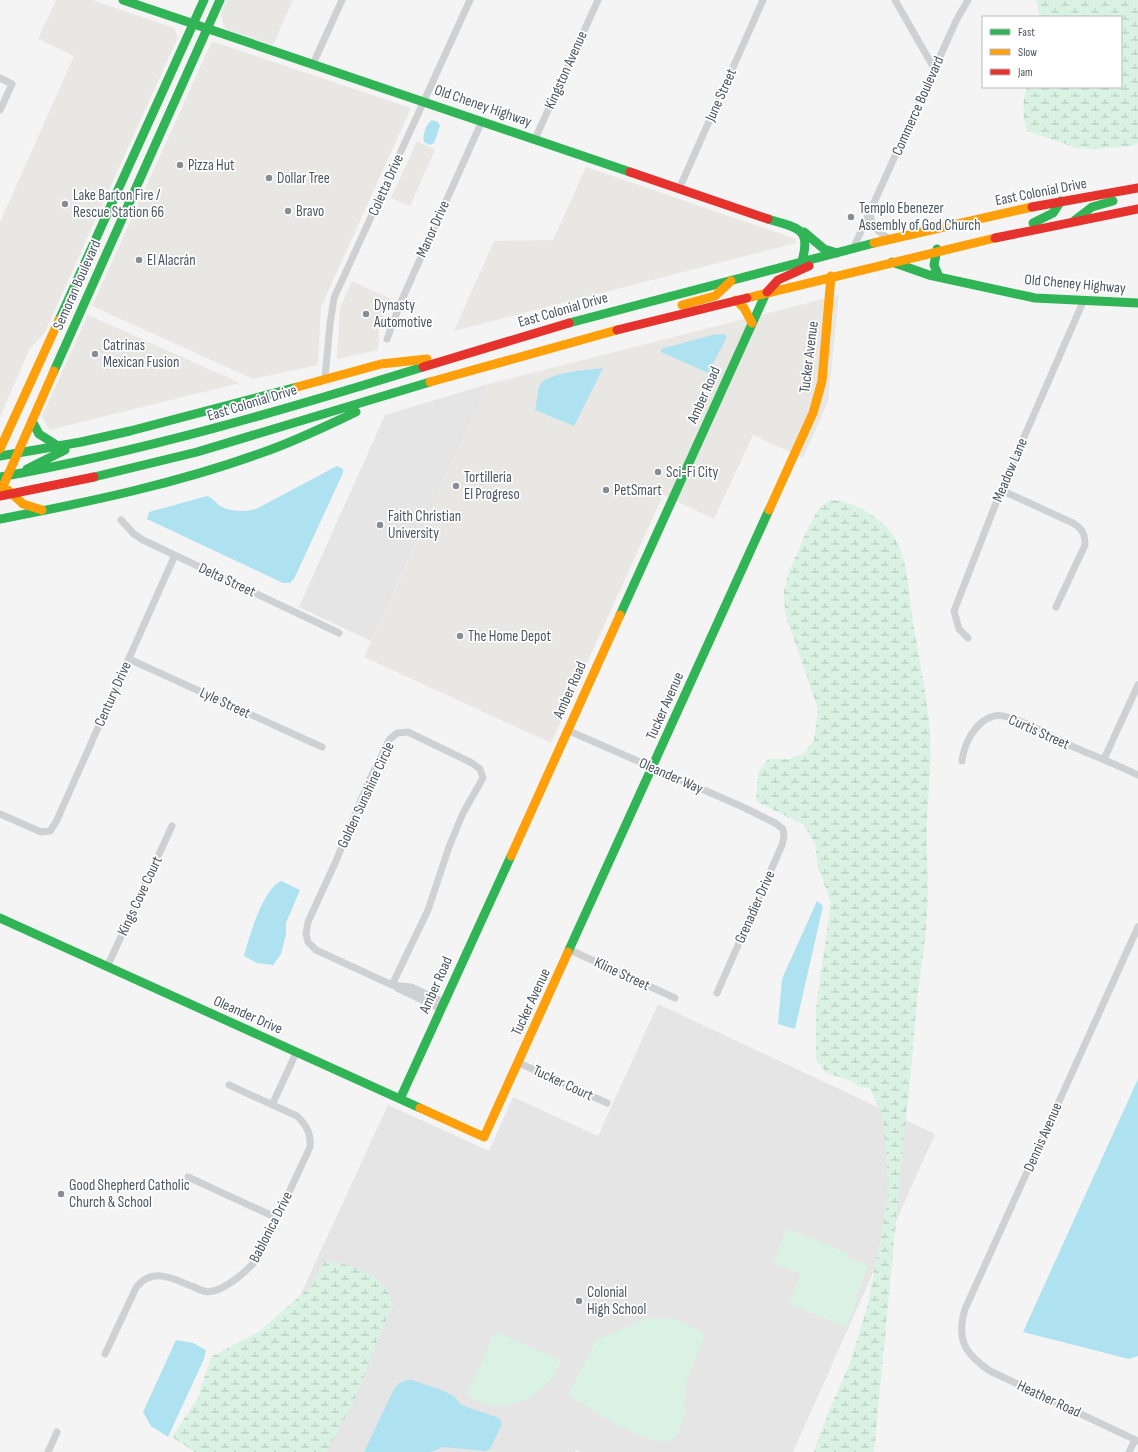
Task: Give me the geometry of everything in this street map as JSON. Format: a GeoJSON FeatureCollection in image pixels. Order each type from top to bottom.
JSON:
{"type":"FeatureCollection","features":[{"type":"Feature","properties":{"kind":"main road","name":"Old Cheney Highway"},"geometry":{"type":"LineString","coordinates":[[123,0],[193,25],[424,101],[802,231],[809,235],[824,249],[840,252]]}},
{"type":"Feature","properties":{"kind":"main road","name":"Semoran Boulevard"},"geometry":{"type":"LineString","coordinates":[[0,449],[204,0]]}},
{"type":"Feature","properties":{"kind":"main road","name":"Semoran Boulevard"},"geometry":{"type":"LineString","coordinates":[[0,494],[1,479],[18,452],[220,0]]}},
{"type":"Feature","properties":{"kind":"main road"},"geometry":{"type":"LineString","coordinates":[[121,222],[120,202],[149,139],[147,124]]}},
{"type":"Feature","properties":{"kind":"main road","name":"East Colonial Drive"},"geometry":{"type":"LineString","coordinates":[[1,479],[191,436],[583,318],[802,261],[1061,201],[1138,188]]}},
{"type":"Feature","properties":{"kind":"main road"},"geometry":{"type":"LineString","coordinates":[[1075,220],[1084,210],[1097,204],[1138,195]]}},
{"type":"Feature","properties":{"kind":"main road"},"geometry":{"type":"LineString","coordinates":[[1005,234],[1051,215],[1058,209],[1061,201]]}},
{"type":"Feature","properties":{"kind":"main road"},"geometry":{"type":"LineString","coordinates":[[0,494],[67,484],[194,453],[518,356],[937,249],[1075,220],[1138,209]]}},
{"type":"Feature","properties":{"kind":"main road"},"geometry":{"type":"LineString","coordinates":[[802,231],[807,237],[807,246],[802,261]]}},
{"type":"Feature","properties":{"kind":"main road"},"geometry":{"type":"LineString","coordinates":[[98,271],[99,252],[103,244],[99,232]]}},
{"type":"Feature","properties":{"kind":"main road"},"geometry":{"type":"LineString","coordinates":[[937,249],[934,265],[939,277]]}},
{"type":"Feature","properties":{"kind":"main road"},"geometry":{"type":"LineString","coordinates":[[766,293],[778,280],[840,252]]}},
{"type":"Feature","properties":{"kind":"main road","name":"Old Cheney Highway"},"geometry":{"type":"LineString","coordinates":[[890,261],[939,277],[1035,298],[1083,302],[1138,304]]}},
{"type":"Feature","properties":{"kind":"main road","name":"Tucker Avenue"},"geometry":{"type":"LineString","coordinates":[[484,1137],[813,413],[822,381],[831,276]]}},
{"type":"Feature","properties":{"kind":"main road"},"geometry":{"type":"LineString","coordinates":[[641,325],[646,316],[715,296],[732,280]]}},
{"type":"Feature","properties":{"kind":"main road","name":"Amber Road"},"geometry":{"type":"LineString","coordinates":[[400,1099],[766,293]]}},
{"type":"Feature","properties":{"kind":"main road"},"geometry":{"type":"LineString","coordinates":[[736,300],[744,308],[752,323]]}},
{"type":"Feature","properties":{"kind":"main road"},"geometry":{"type":"LineString","coordinates":[[518,356],[538,342],[583,318]]}},
{"type":"Feature","properties":{"kind":"main road"},"geometry":{"type":"LineString","coordinates":[[48,510],[28,506],[18,500],[1,479],[57,450],[81,442],[190,415],[326,377],[380,364],[457,356]]}},
{"type":"Feature","properties":{"kind":"main road"},"geometry":{"type":"LineString","coordinates":[[0,519],[76,504],[160,483],[254,456],[322,428],[395,394]]}},
{"type":"Feature","properties":{"kind":"main road"},"geometry":{"type":"LineString","coordinates":[[32,421],[39,434],[57,450]]}},
{"type":"Feature","properties":{"kind":"main road"},"geometry":{"type":"LineString","coordinates":[[57,450],[51,470],[52,481],[59,495],[76,504]]}},
{"type":"Feature","properties":{"kind":"main road"},"geometry":{"type":"LineString","coordinates":[[0,456],[18,452],[57,450]]}},
{"type":"Feature","properties":{"kind":"main road","name":"Oleander Drive"},"geometry":{"type":"LineString","coordinates":[[0,918],[484,1137]]}},
{"type":"Feature","properties":{"kind":"street"},"geometry":{"type":"LineString","coordinates":[[313,64],[342,0]]}},
{"type":"Feature","properties":{"kind":"street","name":"Coletta Drive"},"geometry":{"type":"LineString","coordinates":[[326,377],[330,324],[334,298],[470,0]]}},
{"type":"Feature","properties":{"kind":"street","name":"Kingston Avenue"},"geometry":{"type":"LineString","coordinates":[[535,139],[598,0]]}},
{"type":"Feature","properties":{"kind":"street","name":"June Street"},"geometry":{"type":"LineString","coordinates":[[679,189],[763,0]]}},
{"type":"Feature","properties":{"kind":"street"},"geometry":{"type":"LineString","coordinates":[[895,0],[934,70]]}},
{"type":"Feature","properties":{"kind":"street","name":"Commerce Boulevard"},"geometry":{"type":"LineString","coordinates":[[853,249],[956,21],[968,0]]}},
{"type":"Feature","properties":{"kind":"street"},"geometry":{"type":"LineString","coordinates":[[0,78],[12,84],[0,110]]}},
{"type":"Feature","properties":{"kind":"street","name":"Manor Drive"},"geometry":{"type":"LineString","coordinates":[[387,339],[400,304],[482,121]]}},
{"type":"Feature","properties":{"kind":"street"},"geometry":{"type":"LineString","coordinates":[[870,212],[871,222],[874,229],[889,240]]}},
{"type":"Feature","properties":{"kind":"street","name":"Meadow Lane"},"geometry":{"type":"LineString","coordinates":[[968,638],[959,629],[954,611],[1001,490],[1083,302]]}},
{"type":"Feature","properties":{"kind":"street"},"geometry":{"type":"LineString","coordinates":[[1001,490],[1073,523],[1081,529],[1085,536],[1084,545],[1056,607]]}},
{"type":"Feature","properties":{"kind":"street","name":"Delta Street"},"geometry":{"type":"LineString","coordinates":[[121,520],[134,534],[175,556],[339,633]]}},
{"type":"Feature","properties":{"kind":"street","name":"Century Drive"},"geometry":{"type":"LineString","coordinates":[[0,814],[41,832],[50,830],[56,822],[175,556]]}},
{"type":"Feature","properties":{"kind":"street","name":"Lyle Street"},"geometry":{"type":"LineString","coordinates":[[129,659],[322,747]]}},
{"type":"Feature","properties":{"kind":"street"},"geometry":{"type":"LineString","coordinates":[[1104,759],[1138,685]]}},
{"type":"Feature","properties":{"kind":"street","name":"Curtis Street"},"geometry":{"type":"LineString","coordinates":[[962,761],[963,752],[972,732],[985,721],[994,716],[1003,716],[1025,723],[1138,775]]}},
{"type":"Feature","properties":{"kind":"street","name":"Oleander Way"},"geometry":{"type":"LineString","coordinates":[[567,730],[775,823]]}},
{"type":"Feature","properties":{"kind":"street","name":"Golden Sunshine Circle"},"geometry":{"type":"LineString","coordinates":[[392,985],[428,910],[449,848],[458,827],[483,778],[480,769],[472,763],[408,732],[397,733],[389,740],[369,781],[330,875],[308,922],[306,934],[308,942],[316,950],[392,985],[442,1005]]}},
{"type":"Feature","properties":{"kind":"street","name":"Grenadier Drive"},"geometry":{"type":"LineString","coordinates":[[717,993],[782,845],[784,836],[783,829],[775,823]]}},
{"type":"Feature","properties":{"kind":"street","name":"Kings Cove Court"},"geometry":{"type":"LineString","coordinates":[[107,967],[172,826]]}},
{"type":"Feature","properties":{"kind":"street","name":"Dennis Avenue"},"geometry":{"type":"LineString","coordinates":[[966,1350],[960,1327],[965,1309],[1138,927]]}},
{"type":"Feature","properties":{"kind":"street","name":"Kline Street"},"geometry":{"type":"LineString","coordinates":[[570,950],[674,998]]}},
{"type":"Feature","properties":{"kind":"street"},"geometry":{"type":"LineString","coordinates":[[272,1105],[296,1052]]}},
{"type":"Feature","properties":{"kind":"street","name":"Tucker Court"},"geometry":{"type":"LineString","coordinates":[[518,1063],[607,1103]]}},
{"type":"Feature","properties":{"kind":"street","name":"Bablonica Drive"},"geometry":{"type":"LineString","coordinates":[[105,1354],[136,1288],[142,1279],[153,1276],[166,1277],[206,1292],[217,1290],[252,1267],[260,1255],[310,1148],[311,1136],[305,1124],[297,1116],[229,1085]]}},
{"type":"Feature","properties":{"kind":"street"},"geometry":{"type":"LineString","coordinates":[[188,1176],[277,1218]]}},
{"type":"Feature","properties":{"kind":"street","name":"Heather Road"},"geometry":{"type":"LineString","coordinates":[[966,1350],[990,1371],[1136,1441]]}},
{"type":"Feature","properties":{"kind":"street"},"geometry":{"type":"LineString","coordinates":[[48,1452],[57,1432]]}},
{"type":"Feature","properties":{"kind":"street"},"geometry":{"type":"LineString","coordinates":[[1129,1452],[1136,1441]]}},
{"type":"Feature","properties":{"kind":"shaded area"},"geometry":{"type":"Polygon","coordinates":[[[56,0],[92,0],[174,28],[178,37],[44,334],[30,348],[0,417],[0,222],[74,56],[38,39],[56,0]]]}},
{"type":"Feature","properties":{"kind":"shaded area"},"geometry":{"type":"Polygon","coordinates":[[[226,0],[293,0],[273,45],[228,30],[224,27],[221,14],[226,0]]]}},
{"type":"Feature","properties":{"kind":"shaded area"},"geometry":{"type":"Polygon","coordinates":[[[214,42],[411,108],[321,307],[318,365],[253,379],[92,306],[211,43],[214,42]]]}},
{"type":"Feature","properties":{"kind":"shaded area"},"geometry":{"type":"Polygon","coordinates":[[[417,141],[435,150],[410,206],[391,198],[417,141]]]}},
{"type":"Feature","properties":{"kind":"shaded area"},"geometry":{"type":"Polygon","coordinates":[[[586,167],[796,239],[796,243],[454,331],[494,241],[553,240],[586,167]]]}},
{"type":"Feature","properties":{"kind":"shaded area"},"geometry":{"type":"Polygon","coordinates":[[[352,281],[391,299],[379,327],[378,350],[337,359],[340,308],[352,281]]]}},
{"type":"Feature","properties":{"kind":"shaded area"},"geometry":{"type":"Polygon","coordinates":[[[839,295],[828,402],[803,458],[753,435],[714,519],[663,495],[551,743],[364,657],[488,384],[839,295]]]}},
{"type":"Feature","properties":{"kind":"shaded area"},"geometry":{"type":"Polygon","coordinates":[[[88,315],[240,383],[49,430],[42,416],[88,315]]]}},
{"type":"Feature","properties":{"kind":"shaded area","name":"Faith Christian University"},"geometry":{"type":"Polygon","coordinates":[[[488,384],[371,641],[299,607],[385,415],[488,384]]]}},
{"type":"Feature","properties":{"kind":"shaded area","name":"Colonial High School"},"geometry":{"type":"Polygon","coordinates":[[[658,1004],[935,1134],[793,1452],[580,1452],[576,1450],[575,1452],[228,1452],[388,1105],[489,1151],[513,1097],[598,1136],[658,1004]]]}},
{"type":"Feature","properties":{"kind":"green space"},"geometry":{"type":"Polygon","coordinates":[[[1036,0],[1138,0],[1138,143],[1133,146],[1095,149],[1077,148],[1027,131],[1023,109],[1027,88],[1122,88],[1122,16],[1040,16],[1036,0]]]}},
{"type":"Feature","properties":{"kind":"green space"},"geometry":{"type":"Polygon","coordinates":[[[831,500],[856,506],[873,516],[888,528],[898,545],[907,576],[928,710],[930,735],[927,823],[928,890],[926,924],[917,1002],[874,1452],[814,1452],[828,1413],[850,1363],[868,1304],[888,1198],[883,1117],[870,1088],[859,1087],[849,1080],[826,1073],[816,1059],[816,1008],[831,902],[818,867],[815,844],[804,825],[756,801],[758,773],[768,759],[789,759],[803,754],[814,740],[818,709],[785,613],[784,591],[789,571],[809,526],[819,508],[831,500]]]}},
{"type":"Feature","properties":{"kind":"green space"},"geometry":{"type":"Polygon","coordinates":[[[787,1228],[849,1254],[848,1258],[868,1266],[856,1296],[858,1298],[846,1327],[789,1304],[801,1274],[773,1263],[787,1228]]]}},
{"type":"Feature","properties":{"kind":"green space"},"geometry":{"type":"Polygon","coordinates":[[[325,1260],[357,1269],[378,1280],[386,1288],[391,1297],[393,1307],[390,1310],[357,1394],[327,1452],[195,1452],[172,1437],[198,1398],[211,1357],[260,1331],[311,1286],[325,1260]]]}},
{"type":"Feature","properties":{"kind":"green space"},"geometry":{"type":"Polygon","coordinates":[[[671,1318],[706,1333],[684,1387],[687,1391],[683,1404],[686,1410],[681,1426],[674,1438],[671,1440],[662,1441],[649,1439],[634,1433],[603,1417],[568,1395],[596,1340],[646,1319],[671,1318]]]}},
{"type":"Feature","properties":{"kind":"green space"},"geometry":{"type":"Polygon","coordinates":[[[500,1333],[561,1361],[550,1380],[534,1395],[515,1403],[504,1405],[486,1404],[467,1395],[494,1334],[500,1333]]]}},
{"type":"Feature","properties":{"kind":"water"},"geometry":{"type":"Polygon","coordinates":[[[432,120],[438,122],[440,126],[434,143],[430,145],[424,142],[424,133],[426,127],[432,120]]]}},
{"type":"Feature","properties":{"kind":"water"},"geometry":{"type":"Polygon","coordinates":[[[724,334],[727,337],[708,373],[661,352],[661,349],[712,335],[724,334]]]}},
{"type":"Feature","properties":{"kind":"water"},"geometry":{"type":"Polygon","coordinates":[[[603,368],[574,426],[535,410],[539,387],[544,381],[559,374],[603,368]]]}},
{"type":"Feature","properties":{"kind":"water"},"geometry":{"type":"Polygon","coordinates":[[[337,466],[343,469],[343,473],[294,579],[290,583],[283,583],[147,519],[149,512],[207,496],[220,506],[229,509],[247,511],[256,509],[337,466]]]}},
{"type":"Feature","properties":{"kind":"water"},"geometry":{"type":"Polygon","coordinates":[[[281,881],[300,890],[286,923],[286,934],[281,954],[273,965],[257,963],[244,956],[246,948],[253,926],[268,893],[281,881]]]}},
{"type":"Feature","properties":{"kind":"water"},"geometry":{"type":"Polygon","coordinates":[[[817,901],[823,906],[795,1029],[778,1024],[782,979],[817,901]]]}},
{"type":"Feature","properties":{"kind":"water"},"geometry":{"type":"Polygon","coordinates":[[[1138,1079],[1138,1356],[1129,1359],[1023,1332],[1138,1079]]]}},
{"type":"Feature","properties":{"kind":"water"},"geometry":{"type":"Polygon","coordinates":[[[176,1340],[193,1343],[206,1350],[204,1359],[168,1437],[151,1426],[143,1412],[176,1340]]]}},
{"type":"Feature","properties":{"kind":"water"},"geometry":{"type":"Polygon","coordinates":[[[412,1380],[444,1391],[455,1397],[461,1405],[499,1418],[502,1424],[490,1449],[485,1451],[444,1447],[430,1452],[364,1452],[394,1389],[399,1383],[412,1380]]]}},
{"type":"Feature","properties":{"kind":"traffic: fast"},"geometry":{"type":"LineString","coordinates":[[123,0],[630,172]]}},
{"type":"Feature","properties":{"kind":"traffic: fast"},"geometry":{"type":"LineString","coordinates":[[59,320],[204,0]]}},
{"type":"Feature","properties":{"kind":"traffic: fast"},"geometry":{"type":"LineString","coordinates":[[54,371],[220,0]]}},
{"type":"Feature","properties":{"kind":"traffic: fast"},"geometry":{"type":"LineString","coordinates":[[1033,223],[1053,213],[1061,201]]}},
{"type":"Feature","properties":{"kind":"traffic: fast"},"geometry":{"type":"LineString","coordinates":[[1075,220],[1092,207],[1113,201]]}},
{"type":"Feature","properties":{"kind":"traffic: fast"},"geometry":{"type":"LineString","coordinates":[[768,219],[799,230],[805,241],[805,250],[802,261]]}},
{"type":"Feature","properties":{"kind":"traffic: fast"},"geometry":{"type":"LineString","coordinates":[[804,232],[824,249],[837,253]]}},
{"type":"Feature","properties":{"kind":"traffic: fast"},"geometry":{"type":"LineString","coordinates":[[569,323],[874,243]]}},
{"type":"Feature","properties":{"kind":"traffic: fast"},"geometry":{"type":"LineString","coordinates":[[937,249],[934,265],[939,277]]}},
{"type":"Feature","properties":{"kind":"traffic: fast"},"geometry":{"type":"LineString","coordinates":[[892,262],[929,275],[1035,298],[1138,303]]}},
{"type":"Feature","properties":{"kind":"traffic: fast"},"geometry":{"type":"LineString","coordinates":[[620,615],[766,293]]}},
{"type":"Feature","properties":{"kind":"traffic: fast"},"geometry":{"type":"LineString","coordinates":[[0,477],[54,467],[160,442],[319,399],[423,367]]}},
{"type":"Feature","properties":{"kind":"traffic: fast"},"geometry":{"type":"LineString","coordinates":[[94,477],[197,452],[430,382]]}},
{"type":"Feature","properties":{"kind":"traffic: fast"},"geometry":{"type":"LineString","coordinates":[[0,456],[81,442],[130,431],[297,387]]}},
{"type":"Feature","properties":{"kind":"traffic: fast"},"geometry":{"type":"LineString","coordinates":[[0,519],[100,499],[199,473],[276,448],[356,412]]}},
{"type":"Feature","properties":{"kind":"traffic: fast"},"geometry":{"type":"LineString","coordinates":[[32,421],[39,434],[58,446]]}},
{"type":"Feature","properties":{"kind":"traffic: fast"},"geometry":{"type":"LineString","coordinates":[[27,469],[65,450]]}},
{"type":"Feature","properties":{"kind":"traffic: fast"},"geometry":{"type":"LineString","coordinates":[[568,952],[769,510]]}},
{"type":"Feature","properties":{"kind":"traffic: fast"},"geometry":{"type":"LineString","coordinates":[[400,1099],[511,856]]}},
{"type":"Feature","properties":{"kind":"traffic: fast"},"geometry":{"type":"LineString","coordinates":[[0,918],[420,1108]]}},
{"type":"Feature","properties":{"kind":"traffic: slow"},"geometry":{"type":"LineString","coordinates":[[874,243],[1032,207]]}},
{"type":"Feature","properties":{"kind":"traffic: slow"},"geometry":{"type":"LineString","coordinates":[[747,298],[995,238]]}},
{"type":"Feature","properties":{"kind":"traffic: slow"},"geometry":{"type":"LineString","coordinates":[[769,510],[813,413],[822,381],[831,276]]}},
{"type":"Feature","properties":{"kind":"traffic: slow"},"geometry":{"type":"LineString","coordinates":[[682,305],[715,296],[731,281]]}},
{"type":"Feature","properties":{"kind":"traffic: slow"},"geometry":{"type":"LineString","coordinates":[[736,300],[744,308],[752,323]]}},
{"type":"Feature","properties":{"kind":"traffic: slow"},"geometry":{"type":"LineString","coordinates":[[0,449],[59,320]]}},
{"type":"Feature","properties":{"kind":"traffic: slow"},"geometry":{"type":"LineString","coordinates":[[430,382],[617,330]]}},
{"type":"Feature","properties":{"kind":"traffic: slow"},"geometry":{"type":"LineString","coordinates":[[297,387],[381,364],[427,359]]}},
{"type":"Feature","properties":{"kind":"traffic: slow"},"geometry":{"type":"LineString","coordinates":[[0,493],[54,371]]}},
{"type":"Feature","properties":{"kind":"traffic: slow"},"geometry":{"type":"LineString","coordinates":[[8,490],[23,504],[42,510]]}},
{"type":"Feature","properties":{"kind":"traffic: slow"},"geometry":{"type":"LineString","coordinates":[[511,856],[620,615]]}},
{"type":"Feature","properties":{"kind":"traffic: slow"},"geometry":{"type":"LineString","coordinates":[[420,1108],[484,1137],[568,952]]}},
{"type":"Feature","properties":{"kind":"traffic: jam"},"geometry":{"type":"LineString","coordinates":[[630,172],[768,219]]}},
{"type":"Feature","properties":{"kind":"traffic: jam"},"geometry":{"type":"LineString","coordinates":[[1032,207],[1138,188]]}},
{"type":"Feature","properties":{"kind":"traffic: jam"},"geometry":{"type":"LineString","coordinates":[[995,238],[1138,209]]}},
{"type":"Feature","properties":{"kind":"traffic: jam"},"geometry":{"type":"LineString","coordinates":[[767,292],[778,280],[809,266]]}},
{"type":"Feature","properties":{"kind":"traffic: jam"},"geometry":{"type":"LineString","coordinates":[[617,330],[747,298]]}},
{"type":"Feature","properties":{"kind":"traffic: jam"},"geometry":{"type":"LineString","coordinates":[[423,367],[569,323]]}},
{"type":"Feature","properties":{"kind":"traffic: jam"},"geometry":{"type":"LineString","coordinates":[[0,496],[94,477]]}},
{"type":"Feature","properties":{"kind":"place","name":"Pizza Hut"},"geometry":{"type":"Point","coordinates":[180,165]}},
{"type":"Feature","properties":{"kind":"place","name":"Dollar Tree"},"geometry":{"type":"Point","coordinates":[269,178]}},
{"type":"Feature","properties":{"kind":"place","name":"Lake Barton Fire / Rescue Station 66"},"geometry":{"type":"Point","coordinates":[65,204]}},
{"type":"Feature","properties":{"kind":"place","name":"Bravo"},"geometry":{"type":"Point","coordinates":[288,211]}},
{"type":"Feature","properties":{"kind":"place","name":"Templo Ebenezer Assembly of God Church"},"geometry":{"type":"Point","coordinates":[851,217]}},
{"type":"Feature","properties":{"kind":"place","name":"El Alacrán"},"geometry":{"type":"Point","coordinates":[139,260]}},
{"type":"Feature","properties":{"kind":"place","name":"Dynasty Automotive"},"geometry":{"type":"Point","coordinates":[366,314]}},
{"type":"Feature","properties":{"kind":"place","name":"Catrinas Mexican Fusion"},"geometry":{"type":"Point","coordinates":[95,354]}},
{"type":"Feature","properties":{"kind":"place","name":"Sci-Fi City"},"geometry":{"type":"Point","coordinates":[658,472]}},
{"type":"Feature","properties":{"kind":"place","name":"Tortilleria El Progreso"},"geometry":{"type":"Point","coordinates":[456,486]}},
{"type":"Feature","properties":{"kind":"place","name":"PetSmart"},"geometry":{"type":"Point","coordinates":[606,490]}},
{"type":"Feature","properties":{"kind":"place","name":"Faith Christian University"},"geometry":{"type":"Point","coordinates":[380,525]}},
{"type":"Feature","properties":{"kind":"place","name":"The Home Depot"},"geometry":{"type":"Point","coordinates":[460,636]}},
{"type":"Feature","properties":{"kind":"place","name":"Good Shepherd Catholic Church & School"},"geometry":{"type":"Point","coordinates":[61,1194]}},
{"type":"Feature","properties":{"kind":"place","name":"Colonial High School"},"geometry":{"type":"Point","coordinates":[579,1301]}}]}
